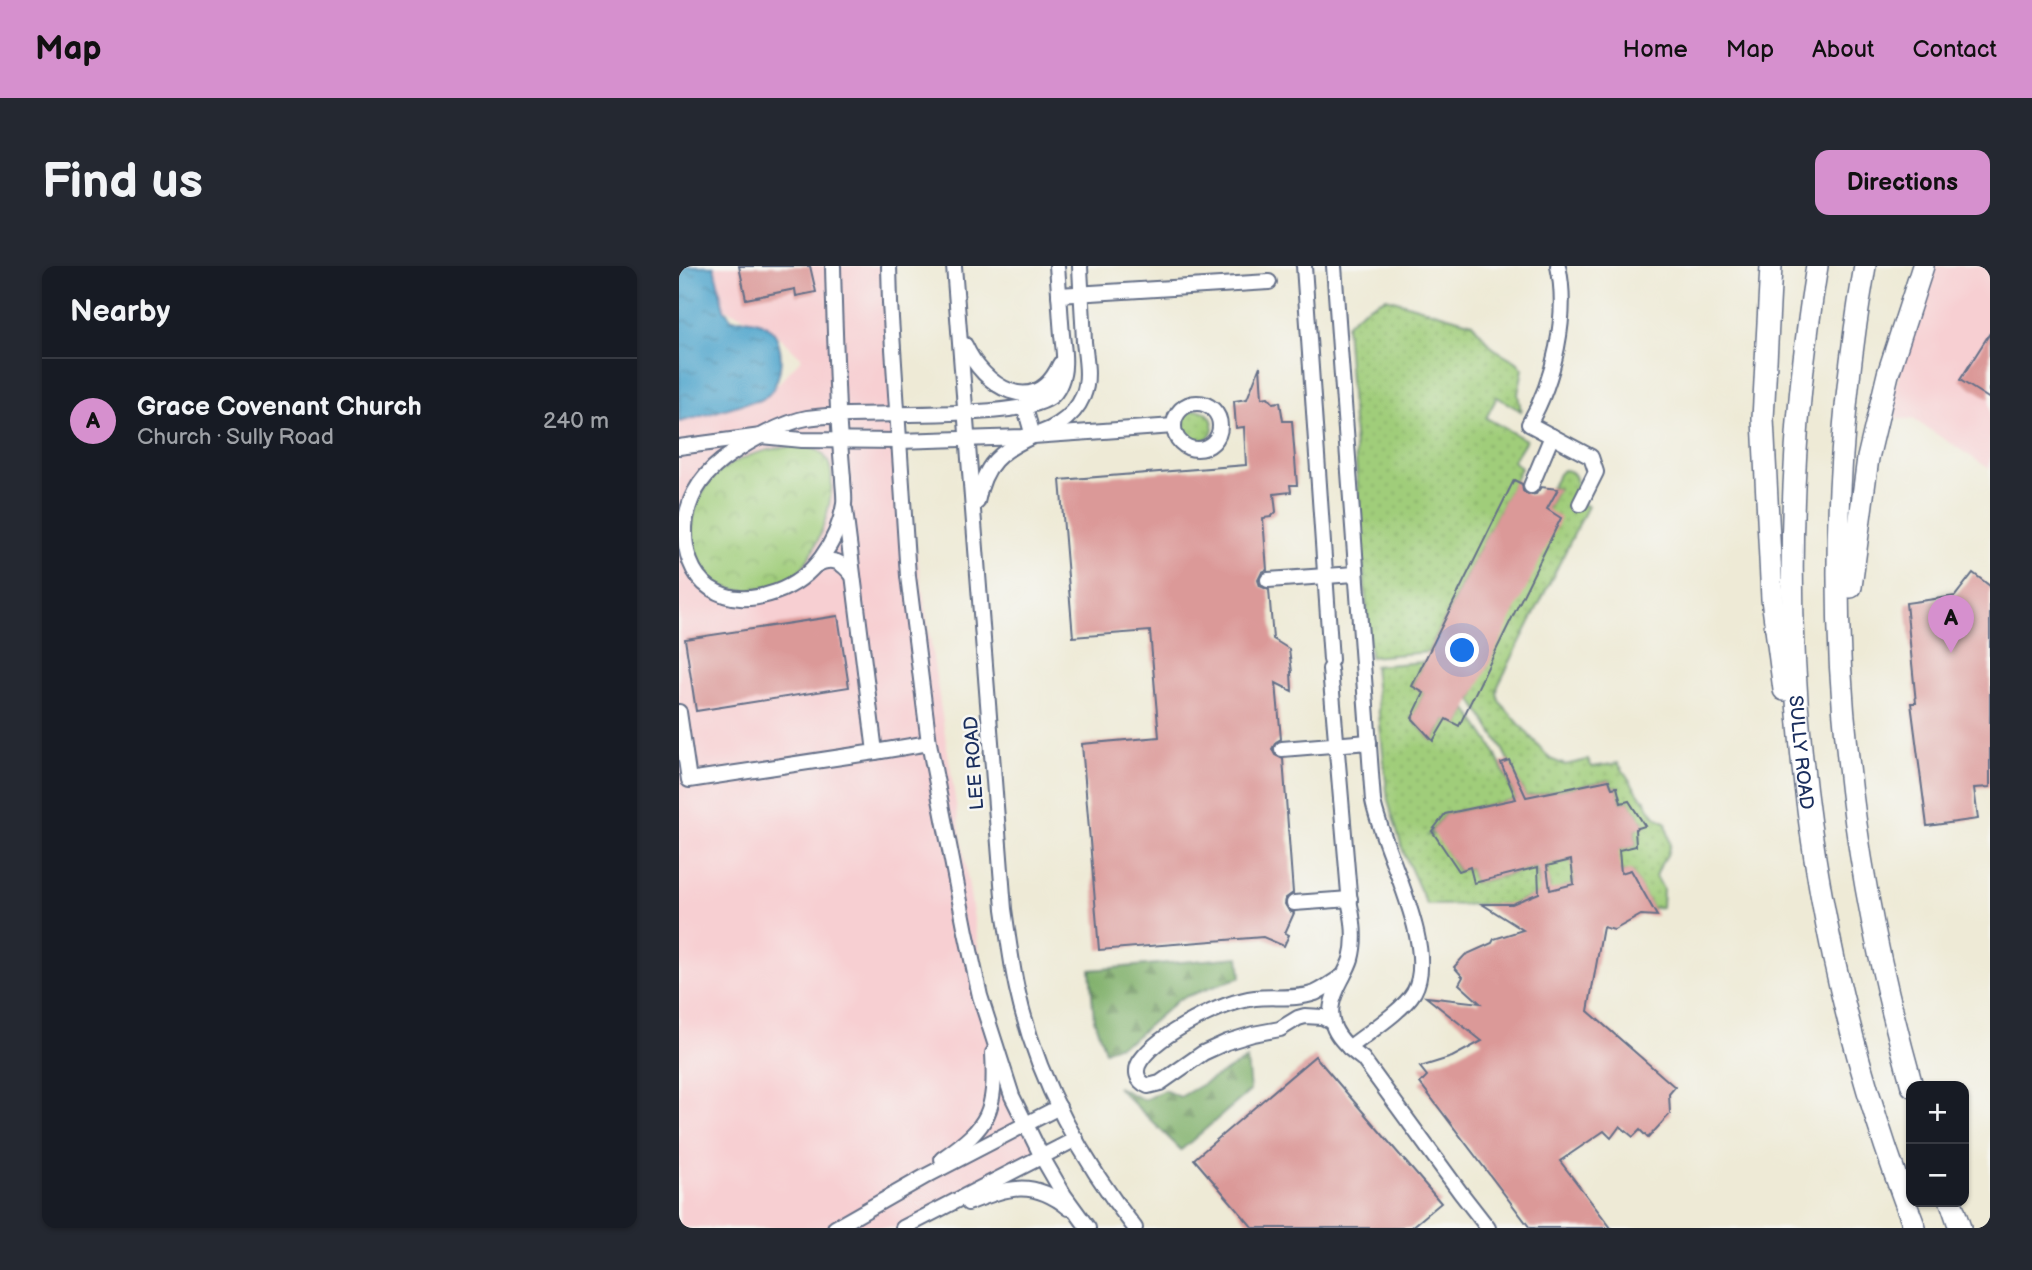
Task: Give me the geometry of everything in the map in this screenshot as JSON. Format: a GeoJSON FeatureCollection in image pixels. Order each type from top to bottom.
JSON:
{"type":"FeatureCollection","features":[{"type":"Feature","properties":{"kind":"highway"},"geometry":{"type":"LineString","coordinates":[[1771,266],[1763,419],[1772,599],[1782,678],[1810,833]]}},
{"type":"Feature","properties":{"kind":"highway","name":"SULLY ROAD"},"geometry":{"type":"LineString","coordinates":[[1817,266],[1798,407],[1791,538],[1795,684],[1810,833],[1831,949],[1855,1044],[1885,1146],[1915,1228]]}},
{"type":"Feature","properties":{"kind":"highway"},"geometry":{"type":"LineString","coordinates":[[1865,266],[1853,347],[1841,475],[1839,611],[1847,757],[1876,942],[1892,1015],[1911,1081]]}},
{"type":"Feature","properties":{"kind":"highway"},"geometry":{"type":"LineString","coordinates":[[1847,757],[1847,663],[1852,577],[1868,458],[1888,374],[1923,266]]}},
{"type":"Feature","properties":{"kind":"highway"},"geometry":{"type":"LineString","coordinates":[[1953,1207],[1960,1228]]}},
{"type":"Feature","properties":{"kind":"street"},"geometry":{"type":"LineString","coordinates":[[832,266],[844,502],[875,752]]}},
{"type":"Feature","properties":{"kind":"street","name":"LEE ROAD"},"geometry":{"type":"LineString","coordinates":[[890,266],[890,303],[908,576],[929,743],[966,932],[980,996],[1012,1096],[1042,1157],[1088,1228]]}},
{"type":"Feature","properties":{"kind":"street","name":"LEE ROAD"},"geometry":{"type":"LineString","coordinates":[[954,266],[1009,950],[1017,991],[1038,1057],[1059,1107],[1090,1166],[1135,1228]]}},
{"type":"Feature","properties":{"kind":"street"},"geometry":{"type":"LineString","coordinates":[[844,502],[828,549],[800,579],[783,589],[758,597],[733,599],[710,588],[692,568],[685,534],[689,501],[702,480],[724,458],[761,436],[806,418],[1025,408],[1045,401],[1055,394],[1064,368],[1057,266]]}},
{"type":"Feature","properties":{"kind":"street"},"geometry":{"type":"LineString","coordinates":[[974,520],[980,487],[993,461],[1014,445],[1048,430],[1068,417],[1084,394],[1086,370],[1080,266]]}},
{"type":"Feature","properties":{"kind":"street"},"geometry":{"type":"LineString","coordinates":[[1304,266],[1337,745],[1349,899],[1355,930],[1351,961],[1332,1001],[1332,1022],[1339,1038],[1363,1059],[1488,1228]]}},
{"type":"Feature","properties":{"kind":"street"},"geometry":{"type":"LineString","coordinates":[[1334,266],[1375,812],[1410,907],[1418,942],[1420,971],[1413,993],[1404,1003],[1349,1048]]}},
{"type":"Feature","properties":{"kind":"street"},"geometry":{"type":"LineString","coordinates":[[1558,266],[1561,305],[1559,335],[1549,380],[1529,424],[1591,457],[1596,472],[1580,504]]}},
{"type":"Feature","properties":{"kind":"street"},"geometry":{"type":"LineString","coordinates":[[1059,295],[1269,282]]}},
{"type":"Feature","properties":{"kind":"street"},"geometry":{"type":"LineString","coordinates":[[960,335],[971,359],[979,369],[996,385],[1013,392],[1034,392],[1042,388],[1055,375],[1063,352]]}},
{"type":"Feature","properties":{"kind":"street"},"geometry":{"type":"LineString","coordinates":[[1025,408],[1033,436]]}},
{"type":"Feature","properties":{"kind":"street"},"geometry":{"type":"LineString","coordinates":[[679,447],[761,436],[802,440],[899,441],[1033,436],[1174,426]]}},
{"type":"Feature","properties":{"kind":"street"},"geometry":{"type":"LineString","coordinates":[[1531,486],[1552,436]]}},
{"type":"Feature","properties":{"kind":"street"},"geometry":{"type":"LineString","coordinates":[[814,565],[824,561],[837,561],[844,564],[853,576]]}},
{"type":"Feature","properties":{"kind":"street"},"geometry":{"type":"LineString","coordinates":[[1268,580],[1356,574]]}},
{"type":"Feature","properties":{"kind":"street"},"geometry":{"type":"LineString","coordinates":[[679,712],[689,780],[929,743]]}},
{"type":"Feature","properties":{"kind":"street"},"geometry":{"type":"LineString","coordinates":[[1282,749],[1369,742]]}},
{"type":"Feature","properties":{"kind":"street"},"geometry":{"type":"LineString","coordinates":[[1294,903],[1349,899]]}},
{"type":"Feature","properties":{"kind":"street"},"geometry":{"type":"LineString","coordinates":[[1332,1022],[1314,1016],[1298,1018],[1280,1029],[1253,1034],[1203,1052],[1160,1083],[1148,1086],[1140,1082],[1138,1076],[1139,1064],[1144,1056],[1192,1021],[1252,999],[1317,992],[1344,975]]}},
{"type":"Feature","properties":{"kind":"street"},"geometry":{"type":"LineString","coordinates":[[891,1195],[963,1144],[982,1126],[992,1103],[994,1088],[992,1034]]}},
{"type":"Feature","properties":{"kind":"street"},"geometry":{"type":"LineString","coordinates":[[835,1228],[891,1195],[1059,1107]]}},
{"type":"Feature","properties":{"kind":"street"},"geometry":{"type":"LineString","coordinates":[[904,1228],[1076,1139]]}},
{"type":"Feature","properties":{"kind":"street"},"geometry":{"type":"LineString","coordinates":[[904,1228],[994,1194],[1027,1187],[1050,1194],[1079,1215]]}},
{"type":"Feature","properties":{"kind":"shaded area"},"geometry":{"type":"Polygon","coordinates":[[[715,266],[895,266],[899,441],[992,1034],[1042,1157],[908,1228],[679,1228],[679,419],[764,399],[802,358],[768,326],[724,309],[715,266]]]}},
{"type":"Feature","properties":{"kind":"shaded area"},"geometry":{"type":"Polygon","coordinates":[[[1931,266],[1990,266],[1990,469],[1913,419],[1896,419],[1891,401],[1931,266]]]}},
{"type":"Feature","properties":{"kind":"green space"},"geometry":{"type":"Polygon","coordinates":[[[1386,298],[1472,323],[1493,348],[1517,362],[1523,369],[1518,394],[1521,411],[1497,397],[1486,418],[1526,440],[1513,461],[1521,468],[1428,652],[1370,657],[1346,325],[1365,309],[1386,298]]]}},
{"type":"Feature","properties":{"kind":"green space"},"geometry":{"type":"Polygon","coordinates":[[[1197,410],[1209,414],[1213,426],[1209,438],[1197,442],[1185,438],[1181,426],[1185,414],[1197,410]]]}},
{"type":"Feature","properties":{"kind":"green space"},"geometry":{"type":"Polygon","coordinates":[[[802,446],[824,455],[831,474],[825,522],[811,554],[795,575],[776,586],[739,590],[720,585],[706,574],[697,560],[692,544],[692,526],[703,492],[714,477],[733,463],[767,450],[802,446]]]}},
{"type":"Feature","properties":{"kind":"green space"},"geometry":{"type":"Polygon","coordinates":[[[1563,470],[1575,476],[1577,485],[1574,501],[1588,506],[1498,686],[1497,693],[1500,702],[1550,759],[1565,765],[1588,760],[1592,767],[1618,763],[1649,809],[1666,823],[1670,844],[1656,876],[1663,889],[1662,907],[1652,908],[1631,871],[1621,873],[1620,866],[1573,878],[1574,884],[1550,892],[1546,866],[1636,846],[1635,829],[1645,826],[1629,801],[1621,803],[1617,787],[1612,788],[1609,780],[1526,797],[1501,746],[1472,700],[1547,509],[1558,489],[1551,488],[1563,470]]]}},
{"type":"Feature","properties":{"kind":"green space"},"geometry":{"type":"Polygon","coordinates":[[[1424,662],[1412,685],[1424,693],[1412,719],[1433,741],[1446,719],[1459,725],[1467,709],[1491,745],[1516,799],[1445,814],[1428,835],[1436,833],[1458,871],[1470,867],[1474,883],[1536,868],[1540,893],[1512,904],[1427,905],[1404,854],[1388,801],[1374,666],[1424,662]]]}},
{"type":"Feature","properties":{"kind":"green space"},"geometry":{"type":"Polygon","coordinates":[[[1239,957],[1241,977],[1179,999],[1132,1040],[1105,1051],[1094,1019],[1090,970],[1239,957]]]}},
{"type":"Feature","properties":{"kind":"green space"},"geometry":{"type":"Polygon","coordinates":[[[1247,1059],[1250,1091],[1181,1150],[1117,1087],[1144,1100],[1164,1090],[1180,1097],[1247,1059]]]}},
{"type":"Feature","properties":{"kind":"water"},"geometry":{"type":"Polygon","coordinates":[[[679,266],[714,266],[724,309],[732,319],[760,322],[774,333],[781,364],[775,385],[763,399],[679,422],[679,266]]]}},
{"type":"Feature","properties":{"kind":"building"},"geometry":{"type":"Polygon","coordinates":[[[739,266],[810,266],[816,292],[796,296],[795,289],[746,299],[739,266]]]}},
{"type":"Feature","properties":{"kind":"building"},"geometry":{"type":"Polygon","coordinates":[[[1990,333],[1990,399],[1960,380],[1990,333]]]}},
{"type":"Feature","properties":{"kind":"building"},"geometry":{"type":"Polygon","coordinates":[[[1260,366],[1262,398],[1268,397],[1273,403],[1280,402],[1283,421],[1292,421],[1297,485],[1290,485],[1291,492],[1274,494],[1276,512],[1271,517],[1263,518],[1267,570],[1262,572],[1258,580],[1260,586],[1269,590],[1273,639],[1289,649],[1292,672],[1292,691],[1276,683],[1281,739],[1272,749],[1275,755],[1283,759],[1293,893],[1286,898],[1285,904],[1289,911],[1294,913],[1285,933],[1289,935],[1284,946],[1263,937],[1099,950],[1082,744],[1159,737],[1150,631],[1073,637],[1060,480],[1246,465],[1244,427],[1236,428],[1234,401],[1247,399],[1260,366]]]}},
{"type":"Feature","properties":{"kind":"building"},"geometry":{"type":"Polygon","coordinates":[[[1514,480],[1522,484],[1523,491],[1528,495],[1536,494],[1541,487],[1558,489],[1547,509],[1561,518],[1459,726],[1446,719],[1433,741],[1412,718],[1424,693],[1412,686],[1514,480]]]}},
{"type":"Feature","properties":{"kind":"building"},"geometry":{"type":"Polygon","coordinates":[[[1973,573],[1990,586],[1990,787],[1974,788],[1978,819],[1927,826],[1911,703],[1916,703],[1906,603],[1955,596],[1973,573]]]}},
{"type":"Feature","properties":{"kind":"building"},"geometry":{"type":"Polygon","coordinates":[[[838,616],[849,687],[696,711],[685,639],[838,616]]]}},
{"type":"Feature","properties":{"kind":"building"},"geometry":{"type":"Polygon","coordinates":[[[1509,760],[1526,797],[1609,780],[1612,788],[1617,787],[1621,803],[1629,801],[1645,826],[1635,829],[1636,846],[1619,850],[1621,873],[1631,870],[1657,916],[1641,915],[1614,930],[1603,927],[1588,1011],[1675,1087],[1669,1094],[1670,1114],[1648,1138],[1640,1130],[1633,1137],[1620,1126],[1611,1138],[1604,1131],[1560,1161],[1611,1228],[1530,1228],[1420,1083],[1427,1076],[1420,1067],[1452,1057],[1482,1041],[1426,997],[1480,1003],[1459,984],[1463,977],[1454,967],[1465,955],[1492,943],[1494,939],[1523,930],[1482,904],[1512,904],[1539,893],[1538,867],[1474,883],[1470,867],[1459,871],[1432,831],[1445,814],[1516,799],[1501,763],[1509,760]],[[1571,860],[1547,866],[1550,890],[1574,884],[1571,860]]]}},
{"type":"Feature","properties":{"kind":"building"},"geometry":{"type":"Polygon","coordinates":[[[1315,1056],[1441,1203],[1411,1228],[1253,1228],[1194,1159],[1315,1056]]]}},
{"type":"Feature","properties":{"kind":"place","name":"Grace Covenant Church"},"geometry":{"type":"Point","coordinates":[1951,653]}}]}
